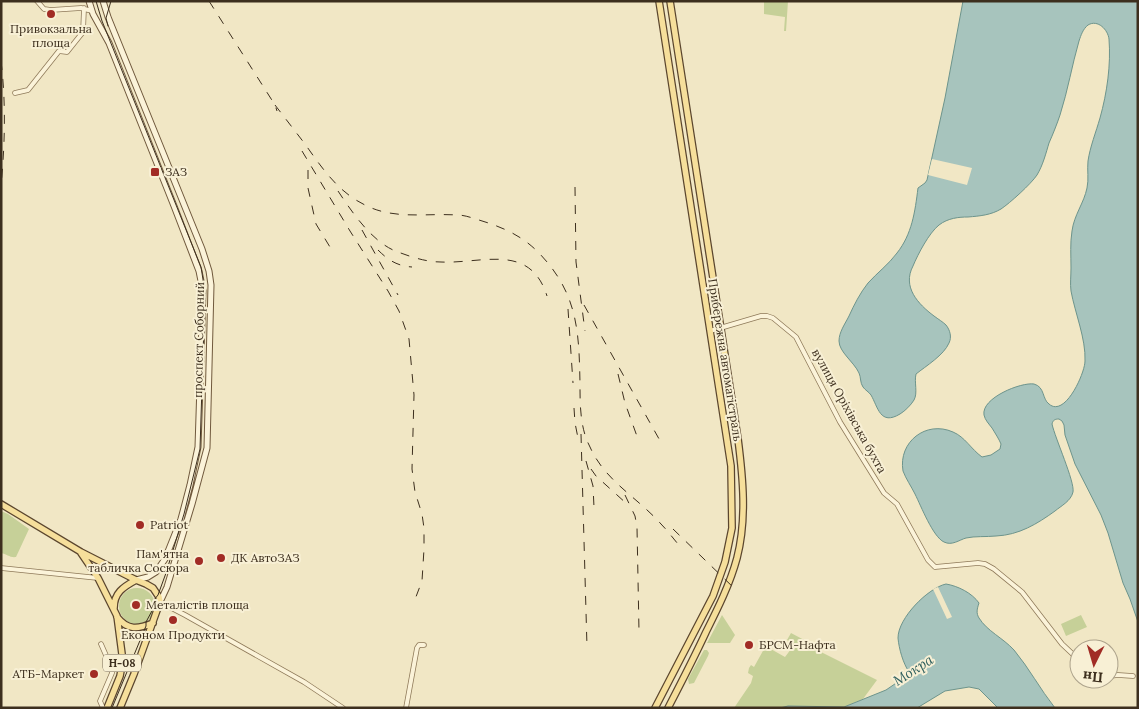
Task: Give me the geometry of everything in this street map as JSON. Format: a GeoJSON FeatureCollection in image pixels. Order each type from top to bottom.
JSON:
{"type":"FeatureCollection","features":[{"type":"Feature","properties":{"kind":"main road","name":"проспект Соборний"},"geometry":{"type":"LineString","coordinates":[[89,1],[112,52],[178,215],[200,273],[203,291],[198,447],[181,519],[165,559],[156,572],[148,577],[136,580]]}},
{"type":"Feature","properties":{"kind":"main road","name":"проспект Соборний"},"geometry":{"type":"LineString","coordinates":[[103,1],[202,250],[209,271],[212,294],[207,448],[167,587],[160,602]]}},
{"type":"Feature","properties":{"kind":"main road","name":"Прибережна автомагістраль"},"geometry":{"type":"LineString","coordinates":[[655,708],[717,586],[726,562],[732,528],[731,466],[659,1]]}},
{"type":"Feature","properties":{"kind":"main road","name":"Прибережна автомагістраль"},"geometry":{"type":"LineString","coordinates":[[668,708],[720,606],[737,558],[743,504],[741,465],[670,1]]}},
{"type":"Feature","properties":{"kind":"main road"},"geometry":{"type":"LineString","coordinates":[[97,21],[104,20],[108,16]]}},
{"type":"Feature","properties":{"kind":"main road"},"geometry":{"type":"LineString","coordinates":[[200,273],[209,271]]}},
{"type":"Feature","properties":{"kind":"main road","name":"Н-08"},"geometry":{"type":"LineString","coordinates":[[1,504],[81,552],[153,588],[158,595],[160,602],[153,623],[120,708]]}},
{"type":"Feature","properties":{"kind":"main road","name":"Н-08"},"geometry":{"type":"LineString","coordinates":[[81,552],[98,578],[116,616],[122,665],[120,676],[107,708]]}},
{"type":"Feature","properties":{"kind":"main road"},"geometry":{"type":"LineString","coordinates":[[136,580],[120,589],[115,597],[114,607],[116,616],[129,627],[137,628],[153,623]]}},
{"type":"Feature","properties":{"kind":"main road"},"geometry":{"type":"LineString","coordinates":[[662,696],[663,702],[672,701]]}},
{"type":"Feature","properties":{"kind":"street"},"geometry":{"type":"LineString","coordinates":[[37,1],[44,9],[84,8],[92,11]]}},
{"type":"Feature","properties":{"kind":"street"},"geometry":{"type":"LineString","coordinates":[[15,93],[28,90],[59,51],[67,52],[83,32],[84,8]]}},
{"type":"Feature","properties":{"kind":"street","name":"вулиця Оріхівська бухта"},"geometry":{"type":"LineString","coordinates":[[710,331],[761,316],[767,316],[773,318],[796,337],[840,422],[884,492],[897,504],[928,560],[935,567],[978,563],[985,564],[994,569],[1022,592],[1069,651]]}},
{"type":"Feature","properties":{"kind":"street"},"geometry":{"type":"LineString","coordinates":[[1,568],[98,578]]}},
{"type":"Feature","properties":{"kind":"street"},"geometry":{"type":"LineString","coordinates":[[160,602],[304,682],[343,708]]}},
{"type":"Feature","properties":{"kind":"street"},"geometry":{"type":"LineString","coordinates":[[101,644],[112,669],[100,701],[103,708]]}},
{"type":"Feature","properties":{"kind":"street"},"geometry":{"type":"LineString","coordinates":[[406,708],[417,648],[419,644],[424,644]]}},
{"type":"Feature","properties":{"kind":"street"},"geometry":{"type":"LineString","coordinates":[[1119,675],[1133,676]]}},
{"type":"Feature","properties":{"kind":"green space"},"geometry":{"type":"Polygon","coordinates":[[[764,1],[788,1],[786,31],[784,31],[785,17],[764,14],[764,1]]]}},
{"type":"Feature","properties":{"kind":"green space"},"geometry":{"type":"Polygon","coordinates":[[[1,511],[29,529],[16,557],[1,553],[1,511]]]}},
{"type":"Feature","properties":{"kind":"green space"},"geometry":{"type":"Polygon","coordinates":[[[137,588],[150,593],[155,606],[150,619],[137,624],[124,619],[119,606],[124,593],[137,588]]]}},
{"type":"Feature","properties":{"kind":"green space"},"geometry":{"type":"Polygon","coordinates":[[[722,615],[735,635],[730,643],[707,643],[722,615]]]}},
{"type":"Feature","properties":{"kind":"green space"},"geometry":{"type":"Polygon","coordinates":[[[1081,615],[1087,627],[1066,636],[1061,624],[1081,615]]]}},
{"type":"Feature","properties":{"kind":"green space"},"geometry":{"type":"Polygon","coordinates":[[[791,633],[821,649],[821,652],[877,680],[863,699],[844,707],[734,708],[751,683],[753,676],[748,673],[751,665],[754,667],[764,649],[769,648],[785,657],[794,645],[787,640],[791,633]]]}},
{"type":"Feature","properties":{"kind":"green space"},"geometry":{"type":"Polygon","coordinates":[[[704,650],[707,650],[709,653],[708,656],[694,683],[689,684],[688,679],[704,650]]]}},
{"type":"Feature","properties":{"kind":"water"},"geometry":{"type":"Polygon","coordinates":[[[963,1],[1138,1],[1138,622],[1101,515],[1075,464],[1065,435],[1064,425],[1059,419],[1054,420],[1052,424],[1071,479],[1072,495],[1048,516],[1012,534],[969,537],[953,543],[944,542],[932,528],[903,471],[905,451],[916,436],[924,431],[943,429],[953,432],[982,457],[991,455],[1000,449],[1001,444],[984,415],[985,409],[995,397],[1012,388],[1034,384],[1042,390],[1047,402],[1055,407],[1067,400],[1078,384],[1084,367],[1085,353],[1071,291],[1071,240],[1075,220],[1087,188],[1089,156],[1100,118],[1109,69],[1109,39],[1107,32],[1102,26],[1095,23],[1088,25],[1081,34],[1060,115],[1043,163],[1034,179],[1015,198],[997,211],[981,216],[954,218],[942,223],[931,233],[924,244],[910,274],[909,281],[917,300],[946,325],[950,338],[943,352],[916,374],[916,394],[906,410],[888,418],[881,414],[871,395],[861,384],[859,373],[840,345],[841,331],[860,295],[868,283],[902,246],[914,214],[918,188],[927,180],[963,1]]]}},
{"type":"Feature","properties":{"kind":"water","name":"Мокра"},"geometry":{"type":"Polygon","coordinates":[[[946,584],[964,590],[976,599],[979,603],[977,614],[982,623],[1014,650],[1055,708],[998,708],[979,689],[969,687],[945,691],[917,708],[780,708],[788,706],[844,707],[886,690],[905,677],[909,672],[899,647],[899,630],[908,613],[915,605],[931,591],[946,584]]]}},
{"type":"Feature","properties":{"kind":"pier"},"geometry":{"type":"Polygon","coordinates":[[[932,159],[972,168],[967,185],[928,175],[932,159]]]}},
{"type":"Feature","properties":{"kind":"pier"},"geometry":{"type":"Polygon","coordinates":[[[938,587],[952,617],[947,619],[933,589],[938,587]]]}},
{"type":"Feature","properties":{"kind":"tram line"},"geometry":{"type":"LineString","coordinates":[[96,1],[102,21],[201,267],[205,292],[200,449],[184,514],[166,573],[112,708]]}},
{"type":"Feature","properties":{"kind":"tram line"},"geometry":{"type":"LineString","coordinates":[[108,26],[106,18],[111,1]]}},
{"type":"Feature","properties":{"kind":"railway"},"geometry":{"type":"LineString","coordinates":[[209,1],[277,111]]}},
{"type":"Feature","properties":{"kind":"railway"},"geometry":{"type":"LineString","coordinates":[[1,61],[4,92],[1,186]]}},
{"type":"Feature","properties":{"kind":"railway"},"geometry":{"type":"LineString","coordinates":[[275,105],[331,179],[355,200],[387,213],[460,215],[468,217],[511,232],[538,252],[561,282],[574,314],[579,347],[581,416],[584,432],[590,447],[604,470],[652,514],[678,544]]}},
{"type":"Feature","properties":{"kind":"railway"},"geometry":{"type":"LineString","coordinates":[[302,151],[388,291],[399,311],[409,339],[414,395],[412,469],[415,492],[424,528],[422,581],[414,602]]}},
{"type":"Feature","properties":{"kind":"railway"},"geometry":{"type":"LineString","coordinates":[[308,170],[308,188],[316,224],[333,252]]}},
{"type":"Feature","properties":{"kind":"railway"},"geometry":{"type":"LineString","coordinates":[[575,187],[576,262],[585,331]]}},
{"type":"Feature","properties":{"kind":"railway"},"geometry":{"type":"LineString","coordinates":[[338,191],[355,216],[369,232],[393,250],[435,262],[488,259],[517,262],[529,268],[539,279],[547,296]]}},
{"type":"Feature","properties":{"kind":"railway"},"geometry":{"type":"LineString","coordinates":[[362,230],[398,295]]}},
{"type":"Feature","properties":{"kind":"railway"},"geometry":{"type":"LineString","coordinates":[[378,250],[393,262],[412,267]]}},
{"type":"Feature","properties":{"kind":"railway"},"geometry":{"type":"LineString","coordinates":[[584,305],[663,446]]}},
{"type":"Feature","properties":{"kind":"railway"},"geometry":{"type":"LineString","coordinates":[[568,309],[573,383]]}},
{"type":"Feature","properties":{"kind":"railway"},"geometry":{"type":"LineString","coordinates":[[618,374],[625,403],[638,439]]}},
{"type":"Feature","properties":{"kind":"railway"},"geometry":{"type":"LineString","coordinates":[[574,408],[579,443]]}},
{"type":"Feature","properties":{"kind":"railway"},"geometry":{"type":"LineString","coordinates":[[581,434],[587,647]]}},
{"type":"Feature","properties":{"kind":"railway"},"geometry":{"type":"LineString","coordinates":[[586,461],[593,486],[594,507]]}},
{"type":"Feature","properties":{"kind":"railway"},"geometry":{"type":"LineString","coordinates":[[591,469],[596,476],[627,504]]}},
{"type":"Feature","properties":{"kind":"railway"},"geometry":{"type":"LineString","coordinates":[[625,495],[635,516],[637,527],[639,631]]}},
{"type":"Feature","properties":{"kind":"railway"},"geometry":{"type":"LineString","coordinates":[[673,529],[736,590]]}},
{"type":"Feature","properties":{"kind":"place","name":"Привокзальна площа"},"geometry":{"type":"Point","coordinates":[51,14]}},
{"type":"Feature","properties":{"kind":"place","name":"ЗАЗ"},"geometry":{"type":"Point","coordinates":[155,172]}},
{"type":"Feature","properties":{"kind":"place","name":"Patriot"},"geometry":{"type":"Point","coordinates":[140,525]}},
{"type":"Feature","properties":{"kind":"place","name":"ДК АвтоЗАЗ"},"geometry":{"type":"Point","coordinates":[221,558]}},
{"type":"Feature","properties":{"kind":"place","name":"Пам'ятна табличка Сосюра"},"geometry":{"type":"Point","coordinates":[199,561]}},
{"type":"Feature","properties":{"kind":"place","name":"Металістів площа"},"geometry":{"type":"Point","coordinates":[136,605]}},
{"type":"Feature","properties":{"kind":"place","name":"Економ Продукти"},"geometry":{"type":"Point","coordinates":[173,620]}},
{"type":"Feature","properties":{"kind":"place","name":"БРСМ-Нафта"},"geometry":{"type":"Point","coordinates":[749,645]}},
{"type":"Feature","properties":{"kind":"place","name":"АТБ-Маркет"},"geometry":{"type":"Point","coordinates":[94,674]}}]}
